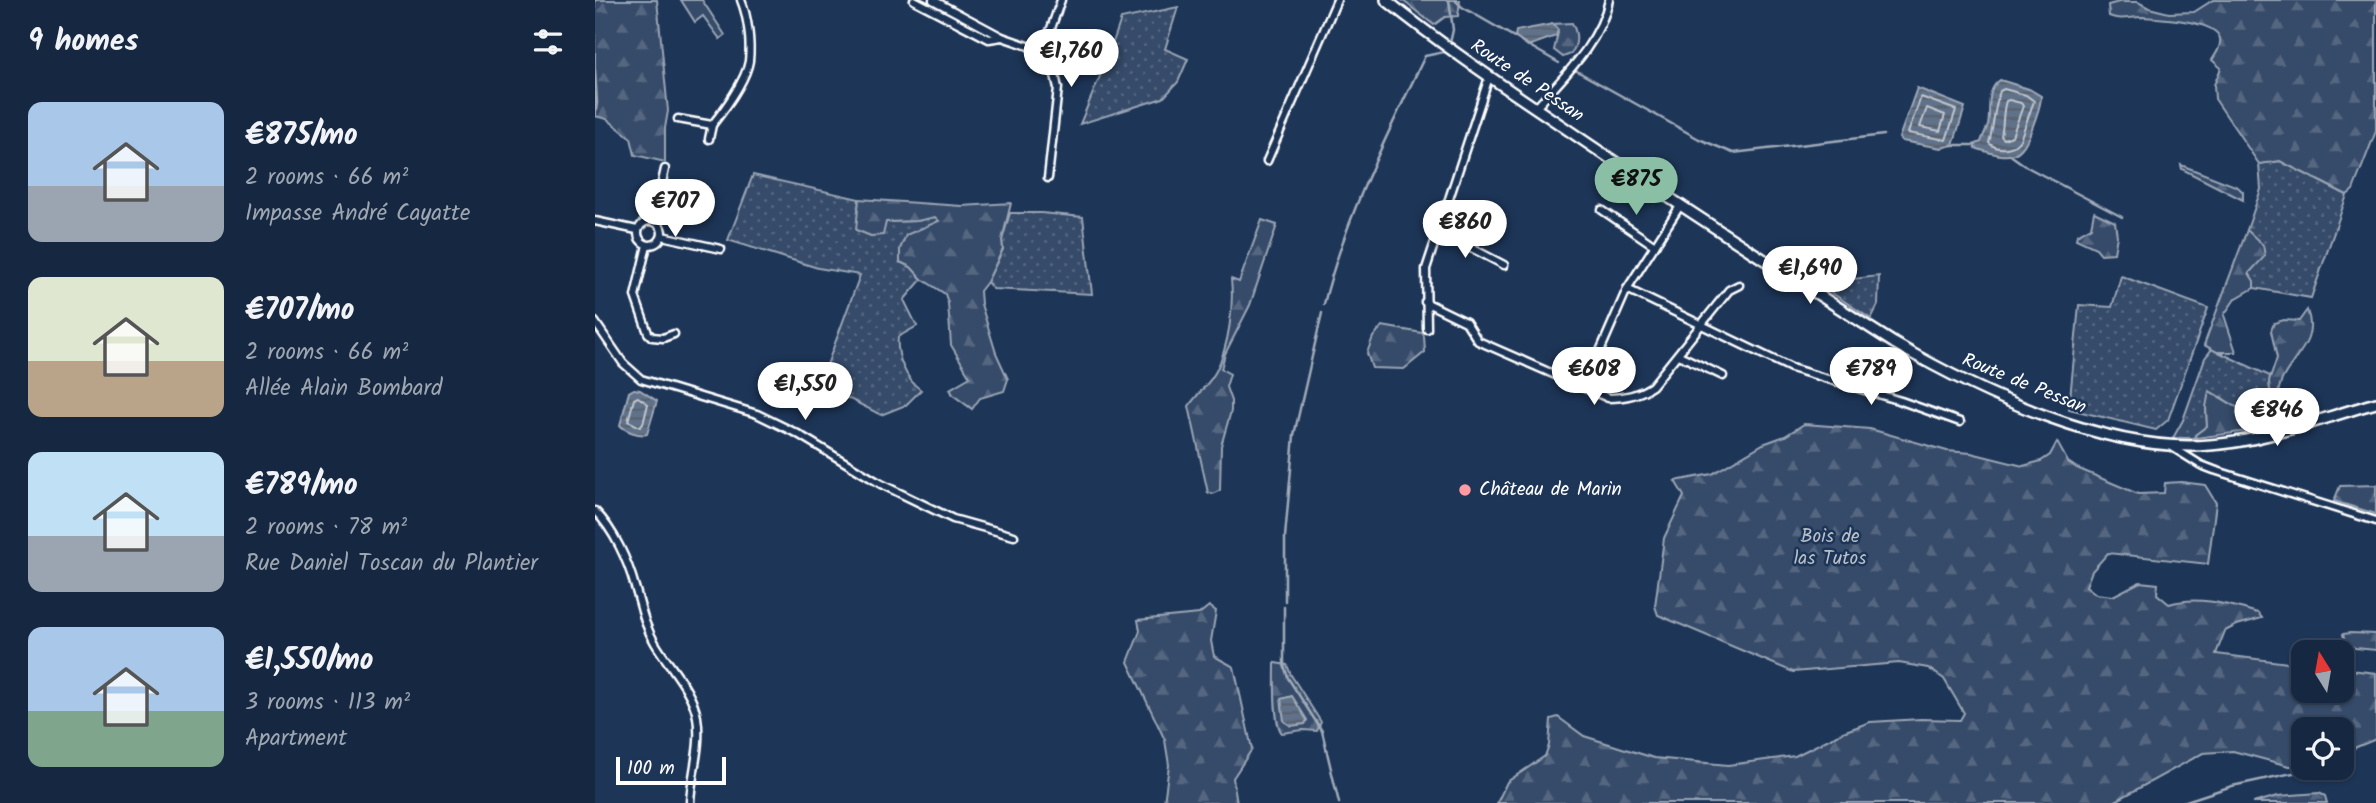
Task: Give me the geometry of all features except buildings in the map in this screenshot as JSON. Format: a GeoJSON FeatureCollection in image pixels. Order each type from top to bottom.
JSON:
{"type":"FeatureCollection","features":[{"type":"Feature","properties":{"kind":"main road","name":"Route de Pessan"},"geometry":{"type":"LineString","coordinates":[[1386,0],[1489,77],[1680,206],[1893,342],[1960,379],[2057,419],[2127,439],[2170,446],[2213,445],[2256,438],[2376,403]]}},
{"type":"Feature","properties":{"kind":"street"},"geometry":{"type":"LineString","coordinates":[[709,139],[712,125],[748,65],[747,23],[741,0]]}},
{"type":"Feature","properties":{"kind":"street"},"geometry":{"type":"LineString","coordinates":[[913,0],[989,39],[1002,37]]}},
{"type":"Feature","properties":{"kind":"street"},"geometry":{"type":"LineString","coordinates":[[933,0],[1002,37],[1043,51],[1055,75],[1058,88],[1048,178]]}},
{"type":"Feature","properties":{"kind":"street"},"geometry":{"type":"LineString","coordinates":[[1043,51],[1062,0]]}},
{"type":"Feature","properties":{"kind":"street"},"geometry":{"type":"LineString","coordinates":[[1268,160],[1338,0]]}},
{"type":"Feature","properties":{"kind":"street"},"geometry":{"type":"LineString","coordinates":[[1536,108],[1574,65],[1600,28],[1609,0]]}},
{"type":"Feature","properties":{"kind":"street"},"geometry":{"type":"LineString","coordinates":[[1427,329],[1426,269],[1489,77]]}},
{"type":"Feature","properties":{"kind":"street"},"geometry":{"type":"LineString","coordinates":[[678,119],[712,125]]}},
{"type":"Feature","properties":{"kind":"street"},"geometry":{"type":"LineString","coordinates":[[653,221],[665,169]]}},
{"type":"Feature","properties":{"kind":"street"},"geometry":{"type":"LineString","coordinates":[[1584,387],[1627,289],[1680,206]]}},
{"type":"Feature","properties":{"kind":"street"},"geometry":{"type":"LineString","coordinates":[[1602,210],[1655,246]]}},
{"type":"Feature","properties":{"kind":"street"},"geometry":{"type":"LineString","coordinates":[[595,221],[638,230]]}},
{"type":"Feature","properties":{"kind":"street"},"geometry":{"type":"LineString","coordinates":[[653,221],[661,226],[662,236],[656,244],[647,246],[639,240],[638,230],[643,223],[653,221]]}},
{"type":"Feature","properties":{"kind":"street"},"geometry":{"type":"LineString","coordinates":[[1439,231],[1504,265]]}},
{"type":"Feature","properties":{"kind":"street"},"geometry":{"type":"LineString","coordinates":[[662,236],[721,249]]}},
{"type":"Feature","properties":{"kind":"street"},"geometry":{"type":"LineString","coordinates":[[647,246],[635,296],[648,333],[652,337],[663,338],[674,334]]}},
{"type":"Feature","properties":{"kind":"street"},"geometry":{"type":"LineString","coordinates":[[1425,302],[1466,321],[1478,341],[1608,398],[1631,396],[1653,386],[1729,290],[1739,285]]}},
{"type":"Feature","properties":{"kind":"street"},"geometry":{"type":"LineString","coordinates":[[1627,289],[1791,368],[1960,422]]}},
{"type":"Feature","properties":{"kind":"street"},"geometry":{"type":"LineString","coordinates":[[595,322],[623,363],[642,379],[757,414],[798,434],[881,484],[953,519],[1014,536]]}},
{"type":"Feature","properties":{"kind":"street"},"geometry":{"type":"LineString","coordinates":[[1679,355],[1723,376]]}},
{"type":"Feature","properties":{"kind":"street"},"geometry":{"type":"LineString","coordinates":[[2170,446],[2214,470],[2376,521]]}},
{"type":"Feature","properties":{"kind":"street"},"geometry":{"type":"LineString","coordinates":[[595,511],[607,525],[628,566],[644,620],[655,643],[680,679],[696,713],[699,747],[690,803]]}},
{"type":"Feature","properties":{"kind":"green space"},"geometry":{"type":"Polygon","coordinates":[[[595,0],[657,0],[668,111],[665,162],[635,155],[631,138],[607,119],[595,116],[595,0]]]}},
{"type":"Feature","properties":{"kind":"green space"},"geometry":{"type":"Polygon","coordinates":[[[681,0],[702,0],[725,35],[720,39],[703,16],[695,22],[681,0]]]}},
{"type":"Feature","properties":{"kind":"green space"},"geometry":{"type":"Polygon","coordinates":[[[1402,0],[1460,0],[1458,16],[1445,17],[1434,25],[1402,0]]]}},
{"type":"Feature","properties":{"kind":"green space"},"geometry":{"type":"Polygon","coordinates":[[[2213,0],[2376,0],[2376,131],[2353,190],[2347,195],[2280,161],[2259,164],[2215,99],[2214,85],[2221,68],[2212,60],[2220,45],[2216,33],[2186,21],[2109,16],[2108,5],[2119,2],[2138,2],[2169,13],[2194,12],[2213,0]]]}},
{"type":"Feature","properties":{"kind":"green space"},"geometry":{"type":"Polygon","coordinates":[[[1178,7],[1165,49],[1188,59],[1178,82],[1163,98],[1080,124],[1121,19],[1178,7]]]}},
{"type":"Feature","properties":{"kind":"green space"},"geometry":{"type":"Polygon","coordinates":[[[1572,23],[1576,43],[1571,54],[1563,57],[1554,50],[1558,33],[1553,24],[1572,23]]]}},
{"type":"Feature","properties":{"kind":"green space"},"geometry":{"type":"Polygon","coordinates":[[[2280,161],[2347,195],[2311,298],[2254,288],[2249,273],[2255,266],[2247,230],[2261,189],[2259,164],[2280,161]]]}},
{"type":"Feature","properties":{"kind":"green space"},"geometry":{"type":"Polygon","coordinates":[[[2181,165],[2238,187],[2243,192],[2243,200],[2182,169],[2181,165]]]}},
{"type":"Feature","properties":{"kind":"green space"},"geometry":{"type":"Polygon","coordinates":[[[753,175],[859,199],[857,230],[871,236],[886,222],[917,221],[935,217],[940,221],[924,228],[900,262],[911,267],[922,279],[904,300],[917,326],[898,337],[903,367],[921,390],[906,405],[881,415],[820,384],[860,275],[818,268],[728,240],[753,175]]]}},
{"type":"Feature","properties":{"kind":"green space"},"geometry":{"type":"Polygon","coordinates":[[[859,199],[962,206],[1011,203],[1002,240],[1003,249],[980,291],[981,304],[996,353],[1008,379],[1004,391],[980,398],[972,409],[953,395],[950,389],[970,377],[951,345],[945,294],[922,279],[911,267],[900,262],[900,249],[906,235],[939,221],[935,217],[917,221],[886,222],[883,235],[871,236],[856,230],[859,199]]]}},
{"type":"Feature","properties":{"kind":"green space"},"geometry":{"type":"Polygon","coordinates":[[[2094,212],[2115,222],[2117,236],[2114,253],[2101,254],[2096,248],[2076,239],[2077,235],[2091,227],[2094,212]]]}},
{"type":"Feature","properties":{"kind":"green space"},"geometry":{"type":"Polygon","coordinates":[[[1010,213],[1083,217],[1092,294],[993,289],[987,282],[1003,249],[1002,240],[1010,213]]]}},
{"type":"Feature","properties":{"kind":"green space"},"geometry":{"type":"Polygon","coordinates":[[[1262,220],[1277,225],[1250,305],[1225,354],[1221,369],[1230,374],[1226,387],[1231,411],[1221,446],[1220,490],[1213,494],[1208,493],[1189,406],[1221,361],[1230,326],[1231,279],[1239,282],[1262,220]]]}},
{"type":"Feature","properties":{"kind":"green space"},"geometry":{"type":"Polygon","coordinates":[[[2247,230],[2263,245],[2265,256],[2249,273],[2254,281],[2254,288],[2235,299],[2224,315],[2236,352],[2217,352],[2204,345],[2247,230]]]}},
{"type":"Feature","properties":{"kind":"green space"},"geometry":{"type":"Polygon","coordinates":[[[1879,276],[1878,305],[1871,319],[1817,283],[1879,276]]]}},
{"type":"Feature","properties":{"kind":"green space"},"geometry":{"type":"Polygon","coordinates":[[[2121,276],[2208,308],[2168,420],[2156,430],[2069,409],[2079,305],[2112,307],[2121,276]]]}},
{"type":"Feature","properties":{"kind":"green space"},"geometry":{"type":"Polygon","coordinates":[[[2307,310],[2310,325],[2308,338],[2287,370],[2278,395],[2280,410],[2296,418],[2255,430],[2196,438],[2195,435],[2207,426],[2209,391],[2252,412],[2269,408],[2272,402],[2269,382],[2277,358],[2271,331],[2274,323],[2284,320],[2299,321],[2307,310]]]}},
{"type":"Feature","properties":{"kind":"green space"},"geometry":{"type":"Polygon","coordinates":[[[1382,326],[1422,333],[1425,352],[1404,369],[1372,368],[1367,353],[1373,337],[1382,326]]]}},
{"type":"Feature","properties":{"kind":"green space"},"geometry":{"type":"Polygon","coordinates":[[[2212,349],[2270,376],[2269,408],[2243,410],[2221,397],[2206,407],[2207,426],[2195,435],[2196,438],[2173,438],[2183,420],[2205,358],[2212,349]]]}},
{"type":"Feature","properties":{"kind":"green space","name":"Bois de las Tutos"},"geometry":{"type":"Polygon","coordinates":[[[1804,424],[1870,429],[1947,451],[1971,453],[2023,466],[2041,461],[2050,455],[2057,442],[2068,462],[2077,468],[2138,494],[2164,493],[2165,483],[2205,485],[2216,503],[2208,564],[2108,553],[2092,571],[2086,586],[2096,594],[2113,596],[2140,582],[2158,584],[2157,594],[2169,604],[2203,601],[2258,613],[2262,618],[2225,631],[2216,654],[2291,663],[2291,704],[2354,704],[2354,670],[2376,673],[2376,739],[2354,748],[2354,717],[2291,717],[2291,766],[2233,751],[2203,753],[2112,803],[1497,803],[1507,782],[1545,756],[1549,745],[1551,719],[1558,717],[1584,736],[1654,758],[1728,765],[1795,756],[1870,722],[1960,720],[1964,713],[1944,679],[1928,668],[1899,663],[1793,672],[1658,615],[1655,606],[1664,538],[1684,496],[1675,481],[1712,474],[1763,444],[1785,436],[1804,424]]]}},
{"type":"Feature","properties":{"kind":"green space"},"geometry":{"type":"Polygon","coordinates":[[[2376,485],[2376,514],[2334,501],[2340,486],[2376,485]]]}},
{"type":"Feature","properties":{"kind":"green space"},"geometry":{"type":"Polygon","coordinates":[[[1209,606],[1216,611],[1211,641],[1214,656],[1234,667],[1252,749],[1233,778],[1237,803],[1164,803],[1169,765],[1165,740],[1128,662],[1140,631],[1138,620],[1199,614],[1209,606]]]}},
{"type":"Feature","properties":{"kind":"green space"},"geometry":{"type":"Polygon","coordinates":[[[2343,634],[2376,634],[2376,650],[2355,648],[2354,640],[2344,640],[2343,634]]]}},
{"type":"Feature","properties":{"kind":"green space"},"geometry":{"type":"Polygon","coordinates":[[[1275,663],[1287,665],[1321,722],[1317,731],[1282,733],[1276,711],[1275,663]]]}},
{"type":"Feature","properties":{"kind":"green space"},"geometry":{"type":"Polygon","coordinates":[[[2319,793],[2325,796],[2327,803],[2253,803],[2278,796],[2319,793]]]}},
{"type":"Feature","properties":{"kind":"water"},"geometry":{"type":"Polygon","coordinates":[[[1553,24],[1558,30],[1556,36],[1528,46],[1515,36],[1516,31],[1553,24]]]}},
{"type":"Feature","properties":{"kind":"water"},"geometry":{"type":"Polygon","coordinates":[[[2000,80],[2029,89],[2041,96],[2038,113],[2024,145],[2019,151],[2006,155],[1975,148],[1974,145],[1981,142],[1988,125],[1990,95],[2000,80]]]}},
{"type":"Feature","properties":{"kind":"water"},"geometry":{"type":"Polygon","coordinates":[[[1917,88],[1965,107],[1953,145],[1941,148],[1902,141],[1899,138],[1917,88]]]}},
{"type":"Feature","properties":{"kind":"water"},"geometry":{"type":"Polygon","coordinates":[[[634,389],[657,401],[647,434],[632,432],[620,425],[629,392],[634,389]]]}},
{"type":"Feature","properties":{"kind":"water"},"geometry":{"type":"Polygon","coordinates":[[[1292,696],[1307,720],[1305,724],[1291,726],[1284,721],[1281,699],[1292,696]]]}},
{"type":"Feature","properties":{"kind":"waterway"},"geometry":{"type":"LineString","coordinates":[[1449,0],[1453,30],[1450,43]]}},
{"type":"Feature","properties":{"kind":"waterway"},"geometry":{"type":"LineString","coordinates":[[1455,0],[1462,7],[1559,63]]}},
{"type":"Feature","properties":{"kind":"waterway"},"geometry":{"type":"LineString","coordinates":[[1324,304],[1355,208],[1425,56],[1444,52]]}},
{"type":"Feature","properties":{"kind":"waterway"},"geometry":{"type":"LineString","coordinates":[[595,70],[595,117]]}},
{"type":"Feature","properties":{"kind":"waterway"},"geometry":{"type":"LineString","coordinates":[[1575,70],[1699,139],[1733,153],[1884,135]]}},
{"type":"Feature","properties":{"kind":"waterway"},"geometry":{"type":"LineString","coordinates":[[1951,145],[1976,145]]}},
{"type":"Feature","properties":{"kind":"waterway"},"geometry":{"type":"LineString","coordinates":[[2009,154],[2027,167],[2122,217]]}},
{"type":"Feature","properties":{"kind":"waterway"},"geometry":{"type":"LineString","coordinates":[[1285,601],[1285,537],[1294,435],[1322,313]]}},
{"type":"Feature","properties":{"kind":"waterway"},"geometry":{"type":"LineString","coordinates":[[1284,607],[1284,665],[1288,678],[1322,731],[1339,803]]}},
{"type":"Feature","properties":{"kind":"waterway"},"geometry":{"type":"LineString","coordinates":[[2180,803],[2232,786],[2291,773]]}},
{"type":"Feature","properties":{"kind":"place","name":"Château de Marin"},"geometry":{"type":"Point","coordinates":[1465,490]}}]}
